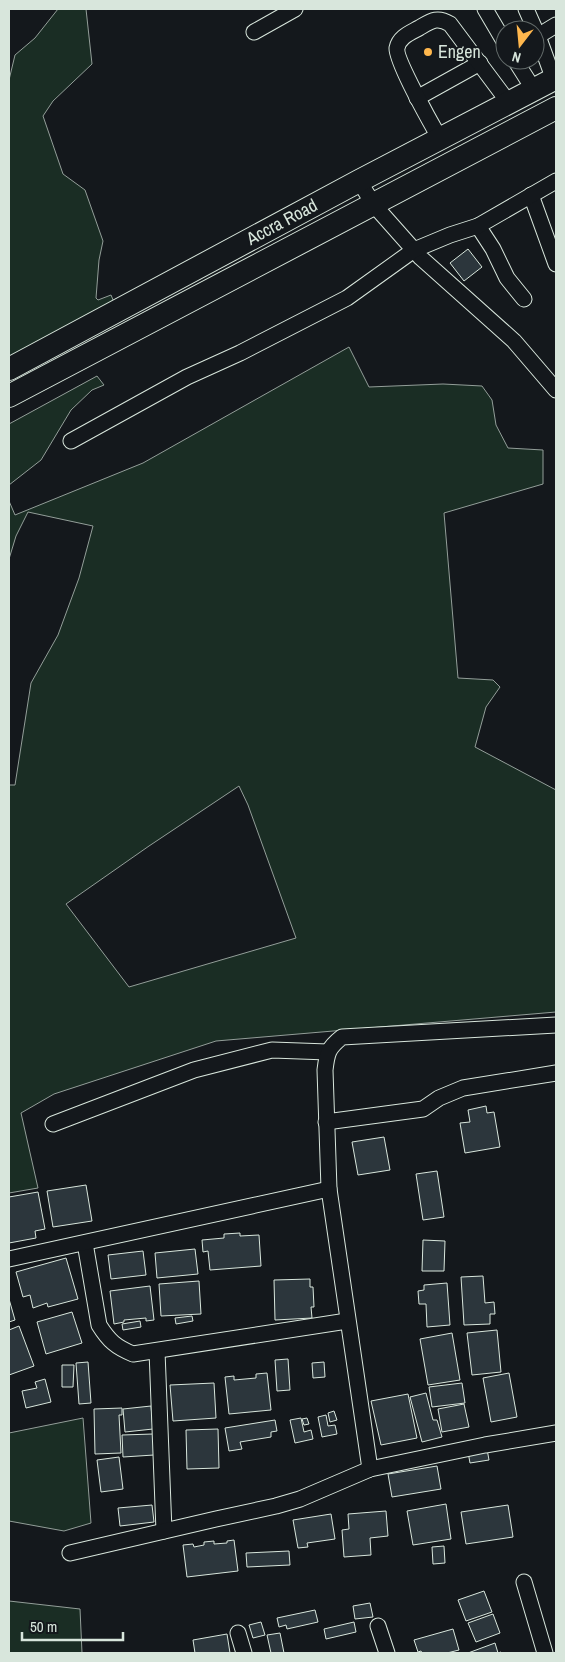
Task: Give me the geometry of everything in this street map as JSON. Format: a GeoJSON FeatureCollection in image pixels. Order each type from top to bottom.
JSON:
{"type":"FeatureCollection","features":[{"type":"Feature","properties":{"kind":"highway","name":"Accra Road"},"geometry":{"type":"LineString","coordinates":[[9,369],[359,181],[555,79]]}},
{"type":"Feature","properties":{"kind":"highway","name":"Accra Road"},"geometry":{"type":"LineString","coordinates":[[9,396],[556,108]]}},
{"type":"Feature","properties":{"kind":"street"},"geometry":{"type":"LineString","coordinates":[[254,32],[295,9]]}},
{"type":"Feature","properties":{"kind":"street"},"geometry":{"type":"LineString","coordinates":[[484,9],[495,27]]}},
{"type":"Feature","properties":{"kind":"street"},"geometry":{"type":"LineString","coordinates":[[440,139],[417,98],[396,48],[402,38],[434,19],[443,19],[450,24],[509,103]]}},
{"type":"Feature","properties":{"kind":"street"},"geometry":{"type":"LineString","coordinates":[[545,32],[556,25]]}},
{"type":"Feature","properties":{"kind":"street"},"geometry":{"type":"LineString","coordinates":[[545,54],[555,79]]}},
{"type":"Feature","properties":{"kind":"street"},"geometry":{"type":"LineString","coordinates":[[417,98],[480,63]]}},
{"type":"Feature","properties":{"kind":"street"},"geometry":{"type":"LineString","coordinates":[[522,70],[534,90]]}},
{"type":"Feature","properties":{"kind":"street"},"geometry":{"type":"LineString","coordinates":[[359,181],[374,205],[414,250],[514,341],[556,390]]}},
{"type":"Feature","properties":{"kind":"street"},"geometry":{"type":"LineString","coordinates":[[71,441],[187,377],[240,353],[347,298],[414,250],[478,226],[556,181]]}},
{"type":"Feature","properties":{"kind":"street"},"geometry":{"type":"LineString","coordinates":[[531,195],[556,264]]}},
{"type":"Feature","properties":{"kind":"street"},"geometry":{"type":"LineString","coordinates":[[478,226],[493,249],[507,278],[524,299]]}},
{"type":"Feature","properties":{"kind":"street"},"geometry":{"type":"LineString","coordinates":[[370,1469],[329,1189],[325,1070],[328,1052],[342,1038],[556,1024]]}},
{"type":"Feature","properties":{"kind":"street"},"geometry":{"type":"LineString","coordinates":[[53,1124],[203,1067],[272,1050],[328,1052]]}},
{"type":"Feature","properties":{"kind":"street"},"geometry":{"type":"LineString","coordinates":[[326,1122],[424,1109],[439,1098],[463,1088],[556,1073]]}},
{"type":"Feature","properties":{"kind":"street"},"geometry":{"type":"LineString","coordinates":[[9,1259],[329,1189]]}},
{"type":"Feature","properties":{"kind":"street"},"geometry":{"type":"LineString","coordinates":[[85,1243],[100,1325],[116,1347],[133,1354],[347,1321]]}},
{"type":"Feature","properties":{"kind":"street"},"geometry":{"type":"LineString","coordinates":[[157,1351],[164,1531]]}},
{"type":"Feature","properties":{"kind":"street"},"geometry":{"type":"LineString","coordinates":[[70,1553],[276,1506],[300,1499],[370,1469],[485,1445],[556,1433]]}},
{"type":"Feature","properties":{"kind":"street"},"geometry":{"type":"LineString","coordinates":[[524,1582],[545,1653]]}},
{"type":"Feature","properties":{"kind":"street"},"geometry":{"type":"LineString","coordinates":[[378,1626],[387,1653]]}},
{"type":"Feature","properties":{"kind":"street"},"geometry":{"type":"LineString","coordinates":[[238,1633],[244,1653]]}},
{"type":"Feature","properties":{"kind":"green space"},"geometry":{"type":"Polygon","coordinates":[[[58,9],[86,9],[92,64],[53,101],[43,116],[63,174],[85,190],[103,241],[99,260],[96,298],[98,300],[111,295],[116,307],[9,362],[9,80],[15,55],[35,38],[58,9]]]}},
{"type":"Feature","properties":{"kind":"green space"},"geometry":{"type":"Polygon","coordinates":[[[349,347],[369,387],[443,384],[482,386],[492,400],[496,425],[508,448],[543,450],[543,484],[444,513],[458,678],[493,680],[500,687],[486,707],[475,747],[556,790],[556,1012],[216,1041],[54,1094],[21,1113],[38,1188],[9,1193],[9,785],[15,785],[31,683],[58,635],[79,578],[93,526],[28,512],[16,536],[9,559],[9,501],[15,515],[143,463],[349,347]],[[239,786],[66,904],[129,987],[296,938],[248,805],[239,786]]]}},
{"type":"Feature","properties":{"kind":"green space"},"geometry":{"type":"Polygon","coordinates":[[[97,376],[104,385],[92,390],[71,410],[41,460],[9,485],[9,424],[97,376]]]}},
{"type":"Feature","properties":{"kind":"green space"},"geometry":{"type":"Polygon","coordinates":[[[83,1418],[91,1523],[64,1531],[9,1521],[9,1433],[83,1418]]]}},
{"type":"Feature","properties":{"kind":"green space"},"geometry":{"type":"Polygon","coordinates":[[[9,1601],[80,1609],[82,1653],[9,1653],[9,1601]]]}},
{"type":"Feature","properties":{"kind":"building"},"geometry":{"type":"Polygon","coordinates":[[[468,249],[482,267],[464,281],[450,263],[468,249]]]}},
{"type":"Feature","properties":{"kind":"building"},"geometry":{"type":"Polygon","coordinates":[[[486,1106],[487,1113],[494,1112],[500,1147],[465,1153],[460,1123],[470,1122],[468,1110],[486,1106]]]}},
{"type":"Feature","properties":{"kind":"building"},"geometry":{"type":"Polygon","coordinates":[[[384,1137],[390,1170],[358,1175],[352,1142],[384,1137]]]}},
{"type":"Feature","properties":{"kind":"building"},"geometry":{"type":"Polygon","coordinates":[[[437,1171],[444,1217],[423,1220],[416,1174],[437,1171]]]}},
{"type":"Feature","properties":{"kind":"building"},"geometry":{"type":"Polygon","coordinates":[[[86,1185],[92,1221],[53,1227],[47,1191],[86,1185]]]}},
{"type":"Feature","properties":{"kind":"building"},"geometry":{"type":"Polygon","coordinates":[[[38,1192],[45,1229],[35,1231],[36,1238],[9,1243],[9,1197],[38,1192]]]}},
{"type":"Feature","properties":{"kind":"building"},"geometry":{"type":"Polygon","coordinates":[[[240,1233],[240,1236],[259,1235],[261,1266],[210,1270],[208,1251],[203,1252],[202,1240],[224,1238],[224,1234],[240,1233]]]}},
{"type":"Feature","properties":{"kind":"building"},"geometry":{"type":"Polygon","coordinates":[[[423,1240],[445,1241],[444,1271],[422,1271],[423,1240]]]}},
{"type":"Feature","properties":{"kind":"building"},"geometry":{"type":"Polygon","coordinates":[[[195,1249],[198,1274],[157,1278],[155,1253],[195,1249]]]}},
{"type":"Feature","properties":{"kind":"building"},"geometry":{"type":"Polygon","coordinates":[[[143,1251],[146,1275],[111,1279],[108,1255],[143,1251]]]}},
{"type":"Feature","properties":{"kind":"building"},"geometry":{"type":"Polygon","coordinates":[[[66,1258],[78,1299],[48,1307],[47,1303],[33,1308],[30,1295],[23,1297],[16,1272],[66,1258]]]}},
{"type":"Feature","properties":{"kind":"building"},"geometry":{"type":"Polygon","coordinates":[[[483,1276],[485,1303],[494,1302],[495,1314],[490,1314],[490,1324],[464,1325],[461,1277],[483,1276]]]}},
{"type":"Feature","properties":{"kind":"building"},"geometry":{"type":"Polygon","coordinates":[[[310,1279],[310,1287],[313,1287],[314,1307],[311,1307],[312,1318],[275,1320],[274,1280],[310,1279]]]}},
{"type":"Feature","properties":{"kind":"building"},"geometry":{"type":"Polygon","coordinates":[[[199,1281],[201,1314],[161,1316],[159,1284],[199,1281]]]}},
{"type":"Feature","properties":{"kind":"building"},"geometry":{"type":"Polygon","coordinates":[[[447,1283],[450,1325],[427,1327],[426,1304],[419,1304],[418,1291],[424,1290],[424,1285],[447,1283]]]}},
{"type":"Feature","properties":{"kind":"building"},"geometry":{"type":"Polygon","coordinates":[[[150,1286],[154,1320],[146,1321],[146,1318],[124,1320],[124,1322],[114,1324],[110,1291],[150,1286]]]}},
{"type":"Feature","properties":{"kind":"building"},"geometry":{"type":"Polygon","coordinates":[[[9,1299],[15,1320],[9,1322],[9,1299]]]}},
{"type":"Feature","properties":{"kind":"building"},"geometry":{"type":"Polygon","coordinates":[[[72,1312],[82,1343],[46,1354],[37,1322],[72,1312]]]}},
{"type":"Feature","properties":{"kind":"building"},"geometry":{"type":"Polygon","coordinates":[[[192,1316],[193,1321],[176,1324],[175,1318],[192,1316]]]}},
{"type":"Feature","properties":{"kind":"building"},"geometry":{"type":"Polygon","coordinates":[[[140,1321],[141,1327],[123,1330],[122,1324],[140,1321]]]}},
{"type":"Feature","properties":{"kind":"building"},"geometry":{"type":"Polygon","coordinates":[[[19,1326],[34,1366],[9,1375],[9,1330],[19,1326]]]}},
{"type":"Feature","properties":{"kind":"building"},"geometry":{"type":"Polygon","coordinates":[[[497,1330],[501,1372],[472,1375],[467,1333],[497,1330]]]}},
{"type":"Feature","properties":{"kind":"building"},"geometry":{"type":"Polygon","coordinates":[[[452,1333],[460,1380],[428,1385],[420,1339],[452,1333]]]}},
{"type":"Feature","properties":{"kind":"building"},"geometry":{"type":"Polygon","coordinates":[[[288,1359],[290,1390],[277,1391],[275,1360],[288,1359]]]}},
{"type":"Feature","properties":{"kind":"building"},"geometry":{"type":"Polygon","coordinates":[[[88,1362],[91,1403],[79,1404],[76,1363],[88,1362]]]}},
{"type":"Feature","properties":{"kind":"building"},"geometry":{"type":"Polygon","coordinates":[[[324,1362],[325,1377],[313,1378],[312,1363],[324,1362]]]}},
{"type":"Feature","properties":{"kind":"building"},"geometry":{"type":"Polygon","coordinates":[[[62,1365],[74,1365],[73,1387],[62,1387],[62,1365]]]}},
{"type":"Feature","properties":{"kind":"building"},"geometry":{"type":"Polygon","coordinates":[[[267,1373],[271,1410],[229,1414],[225,1377],[234,1376],[234,1380],[256,1378],[256,1374],[267,1373]]]}},
{"type":"Feature","properties":{"kind":"building"},"geometry":{"type":"Polygon","coordinates":[[[509,1373],[517,1417],[491,1422],[483,1378],[509,1373]]]}},
{"type":"Feature","properties":{"kind":"building"},"geometry":{"type":"Polygon","coordinates":[[[45,1379],[51,1402],[26,1408],[22,1391],[37,1388],[35,1382],[45,1379]]]}},
{"type":"Feature","properties":{"kind":"building"},"geometry":{"type":"Polygon","coordinates":[[[214,1383],[216,1418],[173,1421],[170,1385],[214,1383]]]}},
{"type":"Feature","properties":{"kind":"building"},"geometry":{"type":"Polygon","coordinates":[[[462,1383],[465,1403],[432,1407],[429,1387],[462,1383]]]}},
{"type":"Feature","properties":{"kind":"building"},"geometry":{"type":"Polygon","coordinates":[[[426,1393],[433,1420],[437,1420],[442,1437],[422,1442],[410,1397],[426,1393]]]}},
{"type":"Feature","properties":{"kind":"building"},"geometry":{"type":"Polygon","coordinates":[[[408,1394],[417,1438],[381,1445],[371,1401],[408,1394]]]}},
{"type":"Feature","properties":{"kind":"building"},"geometry":{"type":"Polygon","coordinates":[[[464,1404],[469,1427],[442,1432],[438,1409],[464,1404]]]}},
{"type":"Feature","properties":{"kind":"building"},"geometry":{"type":"Polygon","coordinates":[[[151,1406],[153,1429],[125,1432],[123,1409],[151,1406]]]}},
{"type":"Feature","properties":{"kind":"building"},"geometry":{"type":"Polygon","coordinates":[[[122,1408],[122,1415],[119,1415],[121,1453],[95,1454],[94,1409],[122,1408]]]}},
{"type":"Feature","properties":{"kind":"building"},"geometry":{"type":"Polygon","coordinates":[[[334,1411],[337,1420],[330,1422],[328,1413],[334,1411]]]}},
{"type":"Feature","properties":{"kind":"building"},"geometry":{"type":"Polygon","coordinates":[[[326,1415],[328,1426],[335,1425],[337,1434],[322,1437],[318,1417],[326,1415]]]}},
{"type":"Feature","properties":{"kind":"building"},"geometry":{"type":"Polygon","coordinates":[[[301,1418],[304,1432],[311,1430],[313,1439],[295,1443],[290,1420],[301,1418]]]}},
{"type":"Feature","properties":{"kind":"building"},"geometry":{"type":"Polygon","coordinates":[[[307,1418],[309,1424],[304,1425],[302,1419],[307,1418]]]}},
{"type":"Feature","properties":{"kind":"building"},"geometry":{"type":"Polygon","coordinates":[[[275,1420],[277,1431],[271,1432],[271,1437],[240,1442],[242,1449],[229,1451],[225,1428],[275,1420]]]}},
{"type":"Feature","properties":{"kind":"building"},"geometry":{"type":"Polygon","coordinates":[[[218,1429],[219,1468],[187,1469],[186,1430],[218,1429]]]}},
{"type":"Feature","properties":{"kind":"building"},"geometry":{"type":"Polygon","coordinates":[[[153,1434],[154,1455],[123,1457],[122,1435],[153,1434]]]}},
{"type":"Feature","properties":{"kind":"building"},"geometry":{"type":"Polygon","coordinates":[[[487,1449],[489,1460],[470,1463],[468,1452],[487,1449]]]}},
{"type":"Feature","properties":{"kind":"building"},"geometry":{"type":"Polygon","coordinates":[[[119,1457],[123,1489],[101,1492],[97,1460],[119,1457]]]}},
{"type":"Feature","properties":{"kind":"building"},"geometry":{"type":"Polygon","coordinates":[[[437,1466],[441,1489],[392,1497],[388,1474],[437,1466]]]}},
{"type":"Feature","properties":{"kind":"building"},"geometry":{"type":"Polygon","coordinates":[[[446,1504],[451,1539],[413,1545],[407,1511],[446,1504]]]}},
{"type":"Feature","properties":{"kind":"building"},"geometry":{"type":"Polygon","coordinates":[[[152,1505],[154,1522],[120,1526],[118,1508],[152,1505]]]}},
{"type":"Feature","properties":{"kind":"building"},"geometry":{"type":"Polygon","coordinates":[[[508,1505],[513,1537],[466,1544],[461,1512],[508,1505]]]}},
{"type":"Feature","properties":{"kind":"building"},"geometry":{"type":"Polygon","coordinates":[[[386,1511],[388,1536],[370,1538],[371,1555],[344,1557],[342,1530],[349,1529],[348,1514],[386,1511]]]}},
{"type":"Feature","properties":{"kind":"building"},"geometry":{"type":"Polygon","coordinates":[[[331,1514],[335,1539],[307,1543],[308,1547],[298,1548],[293,1520],[331,1514]]]}},
{"type":"Feature","properties":{"kind":"building"},"geometry":{"type":"Polygon","coordinates":[[[234,1540],[238,1571],[187,1577],[183,1545],[193,1544],[194,1547],[204,1545],[204,1542],[214,1541],[214,1544],[227,1543],[227,1541],[234,1540]]]}},
{"type":"Feature","properties":{"kind":"building"},"geometry":{"type":"Polygon","coordinates":[[[444,1546],[445,1563],[433,1564],[432,1547],[444,1546]]]}},
{"type":"Feature","properties":{"kind":"building"},"geometry":{"type":"Polygon","coordinates":[[[289,1551],[290,1565],[247,1567],[246,1553],[289,1551]]]}},
{"type":"Feature","properties":{"kind":"building"},"geometry":{"type":"Polygon","coordinates":[[[484,1591],[492,1612],[466,1621],[458,1600],[484,1591]]]}},
{"type":"Feature","properties":{"kind":"building"},"geometry":{"type":"Polygon","coordinates":[[[370,1603],[373,1617],[355,1619],[353,1606],[370,1603]]]}},
{"type":"Feature","properties":{"kind":"building"},"geometry":{"type":"Polygon","coordinates":[[[315,1610],[318,1622],[287,1629],[286,1625],[279,1627],[277,1618],[315,1610]]]}},
{"type":"Feature","properties":{"kind":"building"},"geometry":{"type":"Polygon","coordinates":[[[493,1614],[500,1633],[476,1642],[468,1623],[493,1614]]]}},
{"type":"Feature","properties":{"kind":"building"},"geometry":{"type":"Polygon","coordinates":[[[261,1622],[265,1635],[253,1638],[249,1625],[261,1622]]]}},
{"type":"Feature","properties":{"kind":"building"},"geometry":{"type":"Polygon","coordinates":[[[354,1622],[356,1632],[326,1639],[324,1629],[354,1622]]]}},
{"type":"Feature","properties":{"kind":"building"},"geometry":{"type":"Polygon","coordinates":[[[453,1629],[459,1650],[447,1653],[418,1652],[414,1640],[453,1629]]]}},
{"type":"Feature","properties":{"kind":"building"},"geometry":{"type":"Polygon","coordinates":[[[280,1633],[284,1653],[271,1653],[267,1635],[280,1633]]]}},
{"type":"Feature","properties":{"kind":"building"},"geometry":{"type":"Polygon","coordinates":[[[227,1634],[230,1653],[195,1653],[193,1640],[227,1634]]]}},
{"type":"Feature","properties":{"kind":"building"},"geometry":{"type":"Polygon","coordinates":[[[495,1643],[498,1653],[468,1653],[495,1643]]]}},
{"type":"Feature","properties":{"kind":"place","name":"Engen"},"geometry":{"type":"Point","coordinates":[428,52]}}]}
